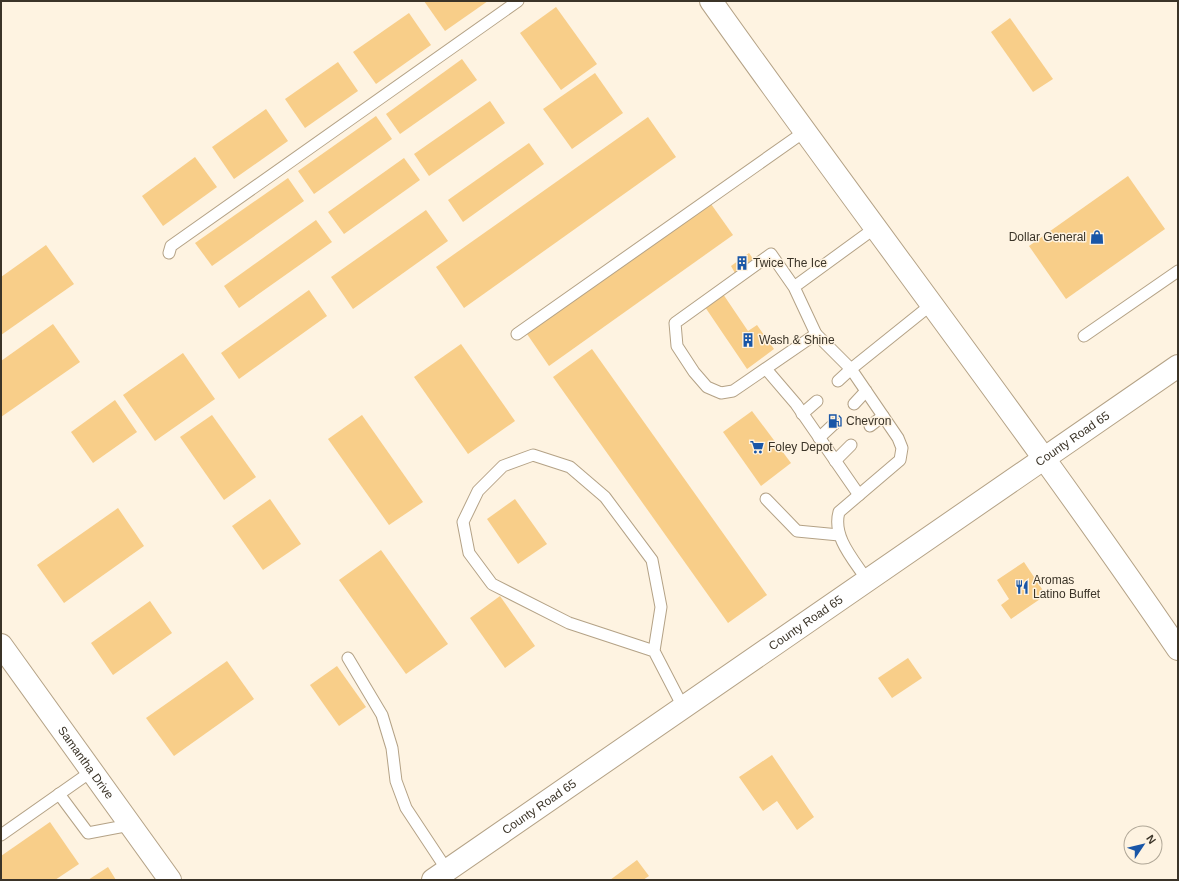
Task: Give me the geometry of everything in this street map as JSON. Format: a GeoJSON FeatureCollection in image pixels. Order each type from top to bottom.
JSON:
{"type":"FeatureCollection","features":[{"type":"Feature","properties":{"kind":"street"},"geometry":{"type":"LineString","coordinates":[[711,1],[874,228],[932,304],[1045,458],[1178,649]]}},
{"type":"Feature","properties":{"kind":"street","name":"County Road 65"},"geometry":{"type":"LineString","coordinates":[[440,875],[1178,366]]}},
{"type":"Feature","properties":{"kind":"street","name":"Samantha Drive"},"geometry":{"type":"LineString","coordinates":[[1,645],[170,880]]}},
{"type":"Feature","properties":{"kind":"lane"},"geometry":{"type":"LineString","coordinates":[[170,253],[171,246],[518,1]]}},
{"type":"Feature","properties":{"kind":"lane"},"geometry":{"type":"LineString","coordinates":[[517,334],[804,132]]}},
{"type":"Feature","properties":{"kind":"lane"},"geometry":{"type":"LineString","coordinates":[[794,286],[874,228]]}},
{"type":"Feature","properties":{"kind":"lane"},"geometry":{"type":"LineString","coordinates":[[816,334],[733,391],[721,393],[707,387],[694,372],[677,346],[675,323],[771,254],[794,286],[816,334],[851,369],[898,438],[902,448],[900,460],[838,512],[836,522],[839,535],[867,580]]}},
{"type":"Feature","properties":{"kind":"lane"},"geometry":{"type":"LineString","coordinates":[[1084,336],[1178,271]]}},
{"type":"Feature","properties":{"kind":"lane"},"geometry":{"type":"LineString","coordinates":[[838,380],[932,304]]}},
{"type":"Feature","properties":{"kind":"lane"},"geometry":{"type":"LineString","coordinates":[[766,369],[802,414],[859,495]]}},
{"type":"Feature","properties":{"kind":"lane"},"geometry":{"type":"LineString","coordinates":[[854,404],[866,391]]}},
{"type":"Feature","properties":{"kind":"lane"},"geometry":{"type":"LineString","coordinates":[[802,414],[817,401]]}},
{"type":"Feature","properties":{"kind":"lane"},"geometry":{"type":"LineString","coordinates":[[870,426],[883,416]]}},
{"type":"Feature","properties":{"kind":"lane"},"geometry":{"type":"LineString","coordinates":[[819,438],[835,423]]}},
{"type":"Feature","properties":{"kind":"lane"},"geometry":{"type":"LineString","coordinates":[[835,461],[850,445]]}},
{"type":"Feature","properties":{"kind":"lane"},"geometry":{"type":"LineString","coordinates":[[654,651],[569,624],[492,584],[469,553],[463,522],[478,491],[503,466],[533,455],[570,467],[605,497],[652,560],[661,607],[654,651],[683,707]]}},
{"type":"Feature","properties":{"kind":"lane"},"geometry":{"type":"LineString","coordinates":[[766,499],[797,531],[839,535]]}},
{"type":"Feature","properties":{"kind":"lane"},"geometry":{"type":"LineString","coordinates":[[348,658],[382,715],[392,748],[396,781],[406,808],[440,875]]}},
{"type":"Feature","properties":{"kind":"lane"},"geometry":{"type":"LineString","coordinates":[[1,835],[92,771]]}},
{"type":"Feature","properties":{"kind":"lane"},"geometry":{"type":"LineString","coordinates":[[59,794],[88,833],[130,825]]}},
{"type":"Feature","properties":{"kind":"building"},"geometry":{"type":"Polygon","coordinates":[[[424,1],[488,1],[445,31],[424,1]]]}},
{"type":"Feature","properties":{"kind":"building"},"geometry":{"type":"Polygon","coordinates":[[[556,7],[597,64],[561,90],[520,33],[556,7]]]}},
{"type":"Feature","properties":{"kind":"building"},"geometry":{"type":"Polygon","coordinates":[[[409,13],[431,45],[376,84],[353,52],[409,13]]]}},
{"type":"Feature","properties":{"kind":"building"},"geometry":{"type":"Polygon","coordinates":[[[1010,18],[1053,79],[1033,92],[991,32],[1010,18]]]}},
{"type":"Feature","properties":{"kind":"building"},"geometry":{"type":"Polygon","coordinates":[[[462,59],[477,80],[400,134],[386,114],[462,59]]]}},
{"type":"Feature","properties":{"kind":"building"},"geometry":{"type":"Polygon","coordinates":[[[338,62],[358,91],[305,128],[285,99],[338,62]]]}},
{"type":"Feature","properties":{"kind":"building"},"geometry":{"type":"Polygon","coordinates":[[[595,73],[623,113],[572,149],[543,109],[595,73]]]}},
{"type":"Feature","properties":{"kind":"building"},"geometry":{"type":"Polygon","coordinates":[[[490,101],[505,123],[429,176],[414,154],[490,101]]]}},
{"type":"Feature","properties":{"kind":"building"},"geometry":{"type":"Polygon","coordinates":[[[266,109],[288,141],[234,179],[212,147],[266,109]]]}},
{"type":"Feature","properties":{"kind":"building"},"geometry":{"type":"Polygon","coordinates":[[[376,116],[392,139],[314,194],[298,171],[376,116]]]}},
{"type":"Feature","properties":{"kind":"building"},"geometry":{"type":"Polygon","coordinates":[[[648,117],[676,157],[464,308],[436,267],[648,117]]]}},
{"type":"Feature","properties":{"kind":"building"},"geometry":{"type":"Polygon","coordinates":[[[529,143],[544,164],[463,222],[448,200],[529,143]]]}},
{"type":"Feature","properties":{"kind":"building"},"geometry":{"type":"Polygon","coordinates":[[[195,157],[217,187],[163,226],[142,196],[195,157]]]}},
{"type":"Feature","properties":{"kind":"building"},"geometry":{"type":"Polygon","coordinates":[[[404,158],[420,180],[344,234],[328,212],[404,158]]]}},
{"type":"Feature","properties":{"kind":"building","name":"Dollar General"},"geometry":{"type":"Polygon","coordinates":[[[1128,176],[1165,229],[1066,299],[1029,246],[1128,176]]]}},
{"type":"Feature","properties":{"kind":"building"},"geometry":{"type":"Polygon","coordinates":[[[288,178],[304,201],[212,266],[195,243],[288,178]]]}},
{"type":"Feature","properties":{"kind":"building"},"geometry":{"type":"Polygon","coordinates":[[[711,204],[733,235],[549,366],[527,334],[711,204]]]}},
{"type":"Feature","properties":{"kind":"building"},"geometry":{"type":"Polygon","coordinates":[[[426,210],[448,241],[353,309],[331,277],[426,210]]]}},
{"type":"Feature","properties":{"kind":"building"},"geometry":{"type":"Polygon","coordinates":[[[316,220],[332,242],[239,308],[224,286],[316,220]]]}},
{"type":"Feature","properties":{"kind":"building"},"geometry":{"type":"Polygon","coordinates":[[[46,245],[74,284],[1,335],[1,277],[46,245]]]}},
{"type":"Feature","properties":{"kind":"building","name":"Twice The Ice"},"geometry":{"type":"Polygon","coordinates":[[[749,253],[753,259],[735,273],[731,266],[749,253]]]}},
{"type":"Feature","properties":{"kind":"building"},"geometry":{"type":"Polygon","coordinates":[[[309,290],[327,316],[239,379],[221,353],[309,290]]]}},
{"type":"Feature","properties":{"kind":"building","name":"Wash & Shine"},"geometry":{"type":"Polygon","coordinates":[[[723,294],[748,331],[757,325],[774,349],[747,369],[705,307],[723,294]]]}},
{"type":"Feature","properties":{"kind":"building"},"geometry":{"type":"Polygon","coordinates":[[[53,324],[80,362],[1,417],[1,361],[53,324]]]}},
{"type":"Feature","properties":{"kind":"building"},"geometry":{"type":"Polygon","coordinates":[[[461,344],[515,421],[468,454],[414,377],[461,344]]]}},
{"type":"Feature","properties":{"kind":"building"},"geometry":{"type":"Polygon","coordinates":[[[592,349],[767,595],[728,623],[553,377],[592,349]]]}},
{"type":"Feature","properties":{"kind":"building"},"geometry":{"type":"Polygon","coordinates":[[[183,353],[215,399],[155,441],[123,395],[183,353]]]}},
{"type":"Feature","properties":{"kind":"building"},"geometry":{"type":"Polygon","coordinates":[[[115,400],[137,432],[93,463],[71,432],[115,400]]]}},
{"type":"Feature","properties":{"kind":"building","name":"Foley Depot"},"geometry":{"type":"Polygon","coordinates":[[[752,411],[791,463],[761,486],[723,432],[752,411]]]}},
{"type":"Feature","properties":{"kind":"building"},"geometry":{"type":"Polygon","coordinates":[[[212,415],[256,477],[224,500],[180,437],[212,415]]]}},
{"type":"Feature","properties":{"kind":"building"},"geometry":{"type":"Polygon","coordinates":[[[362,415],[423,502],[389,525],[328,439],[362,415]]]}},
{"type":"Feature","properties":{"kind":"building"},"geometry":{"type":"Polygon","coordinates":[[[270,499],[301,544],[263,570],[232,526],[270,499]]]}},
{"type":"Feature","properties":{"kind":"building"},"geometry":{"type":"Polygon","coordinates":[[[515,499],[547,544],[518,564],[487,519],[515,499]]]}},
{"type":"Feature","properties":{"kind":"building"},"geometry":{"type":"Polygon","coordinates":[[[118,508],[144,546],[64,603],[37,565],[118,508]]]}},
{"type":"Feature","properties":{"kind":"building"},"geometry":{"type":"Polygon","coordinates":[[[381,550],[448,644],[406,674],[339,580],[381,550]]]}},
{"type":"Feature","properties":{"kind":"building","name":"Aromas Latino Buffet"},"geometry":{"type":"Polygon","coordinates":[[[1024,562],[1046,595],[1011,619],[1001,605],[1009,599],[997,580],[1024,562]]]}},
{"type":"Feature","properties":{"kind":"building"},"geometry":{"type":"Polygon","coordinates":[[[500,596],[535,646],[505,668],[470,618],[500,596]]]}},
{"type":"Feature","properties":{"kind":"building"},"geometry":{"type":"Polygon","coordinates":[[[150,601],[172,633],[113,675],[91,643],[150,601]]]}},
{"type":"Feature","properties":{"kind":"building"},"geometry":{"type":"Polygon","coordinates":[[[908,658],[922,678],[892,698],[878,678],[908,658]]]}},
{"type":"Feature","properties":{"kind":"building"},"geometry":{"type":"Polygon","coordinates":[[[227,661],[254,699],[174,756],[146,718],[227,661]]]}},
{"type":"Feature","properties":{"kind":"building"},"geometry":{"type":"Polygon","coordinates":[[[337,666],[366,707],[339,726],[310,685],[337,666]]]}},
{"type":"Feature","properties":{"kind":"building"},"geometry":{"type":"Polygon","coordinates":[[[772,755],[814,817],[797,830],[777,801],[763,811],[739,777],[772,755]]]}},
{"type":"Feature","properties":{"kind":"building"},"geometry":{"type":"Polygon","coordinates":[[[50,822],[79,864],[55,880],[1,880],[1,856],[50,822]]]}},
{"type":"Feature","properties":{"kind":"building"},"geometry":{"type":"Polygon","coordinates":[[[637,860],[649,876],[643,880],[610,880],[637,860]]]}},
{"type":"Feature","properties":{"kind":"building"},"geometry":{"type":"Polygon","coordinates":[[[108,867],[116,880],[88,880],[108,867]]]}},
{"type":"Feature","properties":{"kind":"place","name":"Dollar General"},"geometry":{"type":"Point","coordinates":[1097,237]}},
{"type":"Feature","properties":{"kind":"place","name":"Twice The Ice"},"geometry":{"type":"Point","coordinates":[742,263]}},
{"type":"Feature","properties":{"kind":"place","name":"Wash & Shine"},"geometry":{"type":"Point","coordinates":[748,340]}},
{"type":"Feature","properties":{"kind":"place","name":"Chevron"},"geometry":{"type":"Point","coordinates":[835,421]}},
{"type":"Feature","properties":{"kind":"place","name":"Foley Depot"},"geometry":{"type":"Point","coordinates":[757,447]}},
{"type":"Feature","properties":{"kind":"place","name":"Aromas Latino Buffet"},"geometry":{"type":"Point","coordinates":[1022,587]}}]}
